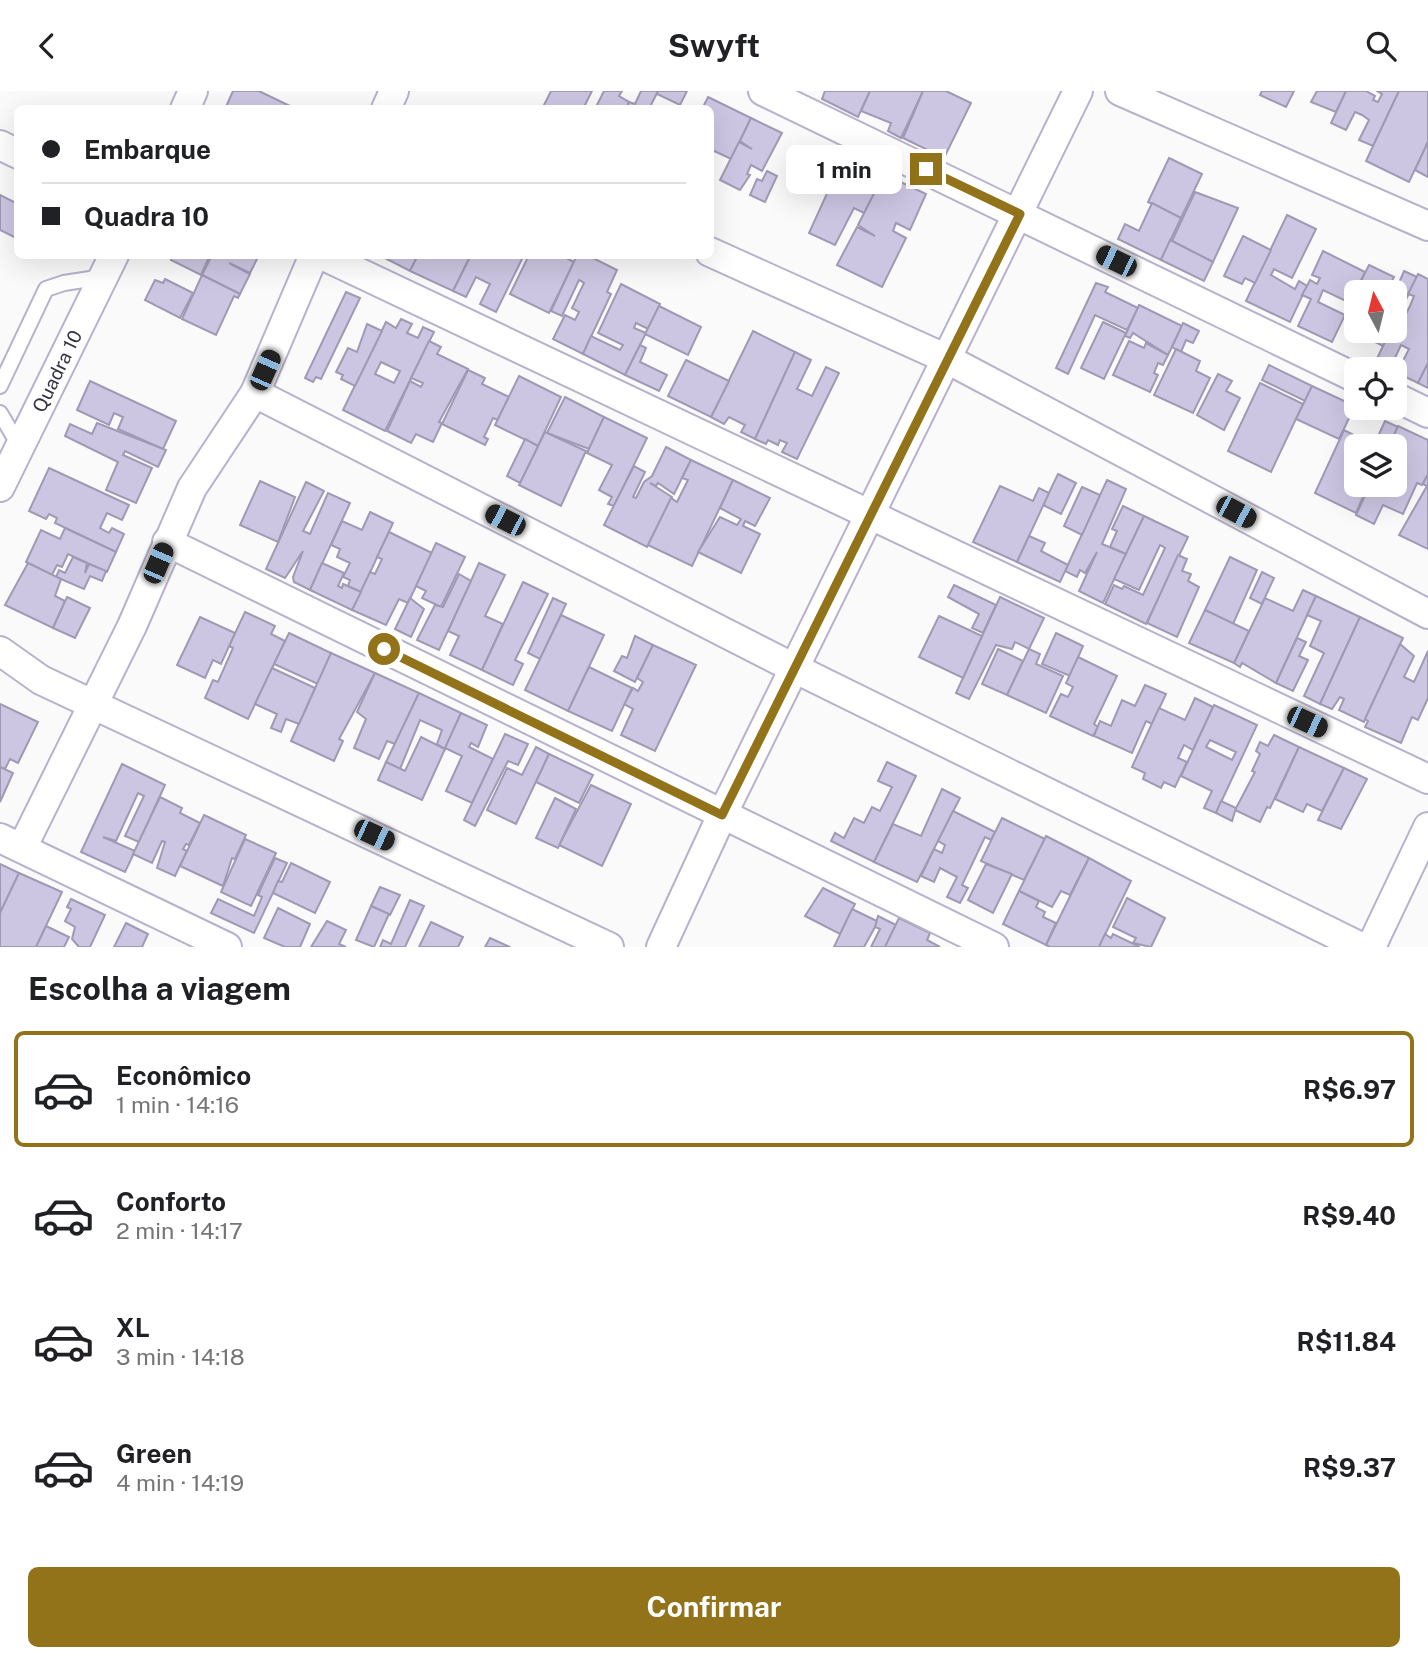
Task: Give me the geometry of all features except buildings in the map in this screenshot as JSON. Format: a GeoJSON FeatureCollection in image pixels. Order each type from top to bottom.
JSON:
{"type":"FeatureCollection","features":[{"type":"Feature","properties":{"kind":"street"},"geometry":{"type":"LineString","coordinates":[[762,91],[1344,372]]}},
{"type":"Feature","properties":{"kind":"street"},"geometry":{"type":"LineString","coordinates":[[661,947],[722,815],[1020,214],[1078,91]]}},
{"type":"Feature","properties":{"kind":"street"},"geometry":{"type":"LineString","coordinates":[[1120,91],[1428,226]]}},
{"type":"Feature","properties":{"kind":"street"},"geometry":{"type":"LineString","coordinates":[[714,254],[947,359],[1428,614]]}},
{"type":"Feature","properties":{"kind":"street"},"geometry":{"type":"LineString","coordinates":[[227,947],[11,843],[93,703],[132,626],[192,488],[255,393],[312,259]]}},
{"type":"Feature","properties":{"kind":"street"},"geometry":{"type":"LineString","coordinates":[[330,259],[1428,779]]}},
{"type":"Feature","properties":{"kind":"street","name":"Quadra 10"},"geometry":{"type":"LineString","coordinates":[[0,487],[109,266]]}},
{"type":"Feature","properties":{"kind":"street"},"geometry":{"type":"LineString","coordinates":[[255,393],[794,668],[1361,947]]}},
{"type":"Feature","properties":{"kind":"street"},"geometry":{"type":"LineString","coordinates":[[1407,403],[1428,413]]}},
{"type":"Feature","properties":{"kind":"street"},"geometry":{"type":"LineString","coordinates":[[167,542],[994,947]]}},
{"type":"Feature","properties":{"kind":"street"},"geometry":{"type":"LineString","coordinates":[[0,651],[41,680],[610,947]]}},
{"type":"Feature","properties":{"kind":"street"},"geometry":{"type":"LineString","coordinates":[[1371,947],[1428,827]]}},
{"type":"Feature","properties":{"kind":"lane"},"geometry":{"type":"LineString","coordinates":[[0,386],[46,289],[109,266]]}},
{"type":"Feature","properties":{"kind":"lane"},"geometry":{"type":"LineString","coordinates":[[0,413],[20,447]]}},
{"type":"Feature","properties":{"kind":"route"},"geometry":{"type":"LineString","coordinates":[[384,649],[722,815],[1020,214],[926,169]]}}]}
